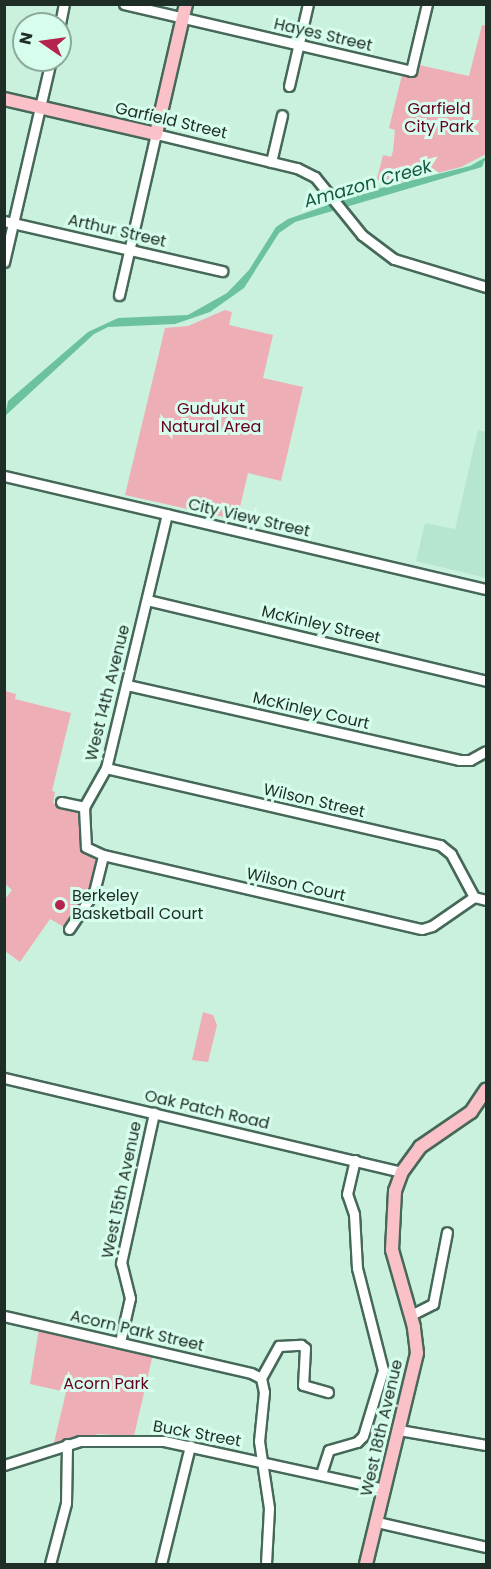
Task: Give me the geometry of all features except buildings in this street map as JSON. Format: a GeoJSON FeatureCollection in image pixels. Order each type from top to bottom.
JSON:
{"type":"FeatureCollection","features":[{"type":"Feature","properties":{"kind":"main road"},"geometry":{"type":"LineString","coordinates":[[156,134],[186,4]]}},
{"type":"Feature","properties":{"kind":"main road","name":"Garfield Street"},"geometry":{"type":"LineString","coordinates":[[4,99],[156,134]]}},
{"type":"Feature","properties":{"kind":"main road","name":"West 18th Avenue"},"geometry":{"type":"LineString","coordinates":[[366,1564],[417,1353],[411,1315],[396,1274],[390,1236],[392,1208],[402,1172],[420,1147],[471,1112],[486,1090]]}},
{"type":"Feature","properties":{"kind":"street","name":"Hayes Street"},"geometry":{"type":"LineString","coordinates":[[124,4],[411,71],[427,4]]}},
{"type":"Feature","properties":{"kind":"street"},"geometry":{"type":"LineString","coordinates":[[289,86],[308,4]]}},
{"type":"Feature","properties":{"kind":"street"},"geometry":{"type":"LineString","coordinates":[[4,262],[9,222],[48,72]]}},
{"type":"Feature","properties":{"kind":"street"},"geometry":{"type":"LineString","coordinates":[[272,162],[282,115]]}},
{"type":"Feature","properties":{"kind":"street"},"geometry":{"type":"LineString","coordinates":[[118,295],[156,134]]}},
{"type":"Feature","properties":{"kind":"street","name":"Garfield Street"},"geometry":{"type":"LineString","coordinates":[[156,134],[297,168],[324,186],[354,226],[379,248],[405,264],[486,286]]}},
{"type":"Feature","properties":{"kind":"street","name":"Arthur Street"},"geometry":{"type":"LineString","coordinates":[[9,222],[222,271]]}},
{"type":"Feature","properties":{"kind":"street","name":"City View Street"},"geometry":{"type":"LineString","coordinates":[[4,476],[486,589]]}},
{"type":"Feature","properties":{"kind":"street","name":"West 14th Avenue"},"geometry":{"type":"LineString","coordinates":[[84,807],[106,768],[167,514]]}},
{"type":"Feature","properties":{"kind":"street","name":"McKinley Street"},"geometry":{"type":"LineString","coordinates":[[147,600],[486,681]]}},
{"type":"Feature","properties":{"kind":"street","name":"McKinley Court"},"geometry":{"type":"LineString","coordinates":[[127,685],[459,760],[470,760],[486,751]]}},
{"type":"Feature","properties":{"kind":"street","name":"Wilson Street"},"geometry":{"type":"LineString","coordinates":[[106,768],[440,845],[451,854],[474,897]]}},
{"type":"Feature","properties":{"kind":"street"},"geometry":{"type":"LineString","coordinates":[[61,802],[84,807],[86,848],[104,855],[94,892],[69,929]]}},
{"type":"Feature","properties":{"kind":"street","name":"Wilson Court"},"geometry":{"type":"LineString","coordinates":[[104,855],[422,929],[432,926],[474,897]]}},
{"type":"Feature","properties":{"kind":"street"},"geometry":{"type":"LineString","coordinates":[[474,897],[486,900]]}},
{"type":"Feature","properties":{"kind":"street","name":"Oak Patch Road"},"geometry":{"type":"LineString","coordinates":[[4,1078],[402,1172]]}},
{"type":"Feature","properties":{"kind":"street","name":"West 15th Avenue"},"geometry":{"type":"LineString","coordinates":[[120,1342],[130,1298],[121,1263],[154,1113]]}},
{"type":"Feature","properties":{"kind":"street"},"geometry":{"type":"LineString","coordinates":[[321,1474],[330,1450],[357,1442],[363,1436],[382,1370],[357,1268],[354,1214],[347,1194],[355,1160]]}},
{"type":"Feature","properties":{"kind":"street"},"geometry":{"type":"LineString","coordinates":[[411,1315],[433,1304],[447,1232]]}},
{"type":"Feature","properties":{"kind":"street","name":"Acorn Park Street"},"geometry":{"type":"LineString","coordinates":[[4,1316],[120,1342],[261,1378]]}},
{"type":"Feature","properties":{"kind":"street"},"geometry":{"type":"LineString","coordinates":[[266,1564],[269,1508],[261,1461],[261,1378],[276,1349],[284,1344],[304,1346],[304,1386],[328,1392]]}},
{"type":"Feature","properties":{"kind":"street"},"geometry":{"type":"LineString","coordinates":[[399,1430],[486,1445]]}},
{"type":"Feature","properties":{"kind":"street","name":"Buck Street"},"geometry":{"type":"LineString","coordinates":[[4,1465],[67,1444],[109,1439],[190,1446],[385,1489]]}},
{"type":"Feature","properties":{"kind":"street"},"geometry":{"type":"LineString","coordinates":[[50,1564],[66,1503],[67,1444]]}},
{"type":"Feature","properties":{"kind":"street"},"geometry":{"type":"LineString","coordinates":[[161,1564],[190,1446]]}},
{"type":"Feature","properties":{"kind":"street"},"geometry":{"type":"LineString","coordinates":[[377,1522],[486,1548]]}},
{"type":"Feature","properties":{"kind":"shaded area"},"geometry":{"type":"Polygon","coordinates":[[[486,157],[482,167],[295,222],[279,233],[244,288],[210,312],[175,324],[108,327],[94,334],[5,416],[8,401],[88,332],[118,318],[188,315],[227,293],[249,270],[276,227],[288,219],[365,192],[470,166],[486,157]]]}},
{"type":"Feature","properties":{"kind":"shaded area"},"geometry":{"type":"Polygon","coordinates":[[[478,430],[486,432],[486,578],[416,561],[425,523],[455,529],[478,430]]]}},
{"type":"Feature","properties":{"kind":"green space","name":"Garfield City Park"},"geometry":{"type":"Polygon","coordinates":[[[482,25],[486,26],[486,154],[461,167],[386,186],[377,179],[383,155],[391,157],[393,151],[395,130],[389,128],[402,75],[416,78],[419,65],[469,76],[482,25]]]}},
{"type":"Feature","properties":{"kind":"green space","name":"Gudukut Natural Area"},"geometry":{"type":"Polygon","coordinates":[[[225,310],[232,312],[229,325],[273,335],[263,378],[303,387],[281,481],[248,473],[237,520],[125,495],[165,328],[188,326],[225,310]]]}},
{"type":"Feature","properties":{"kind":"green space"},"geometry":{"type":"Polygon","coordinates":[[[5,691],[16,694],[15,699],[71,713],[52,791],[55,792],[53,803],[79,811],[82,850],[96,861],[90,894],[66,928],[50,919],[20,962],[5,951],[5,899],[12,890],[4,883],[5,691]]]}},
{"type":"Feature","properties":{"kind":"green space"},"geometry":{"type":"Polygon","coordinates":[[[203,1012],[213,1015],[217,1025],[208,1062],[192,1060],[203,1012]]]}},
{"type":"Feature","properties":{"kind":"green space","name":"Acorn Park"},"geometry":{"type":"Polygon","coordinates":[[[39,1328],[153,1354],[134,1436],[98,1434],[53,1447],[66,1392],[30,1384],[39,1328]]]}},
{"type":"Feature","properties":{"kind":"place","name":"Berkeley Basketball Court"},"geometry":{"type":"Point","coordinates":[60,905]}},
{"type":"Feature","properties":{"kind":"water label","name":"Amazon Creek"},"geometry":{"type":"Point","coordinates":[368,184]}}]}
